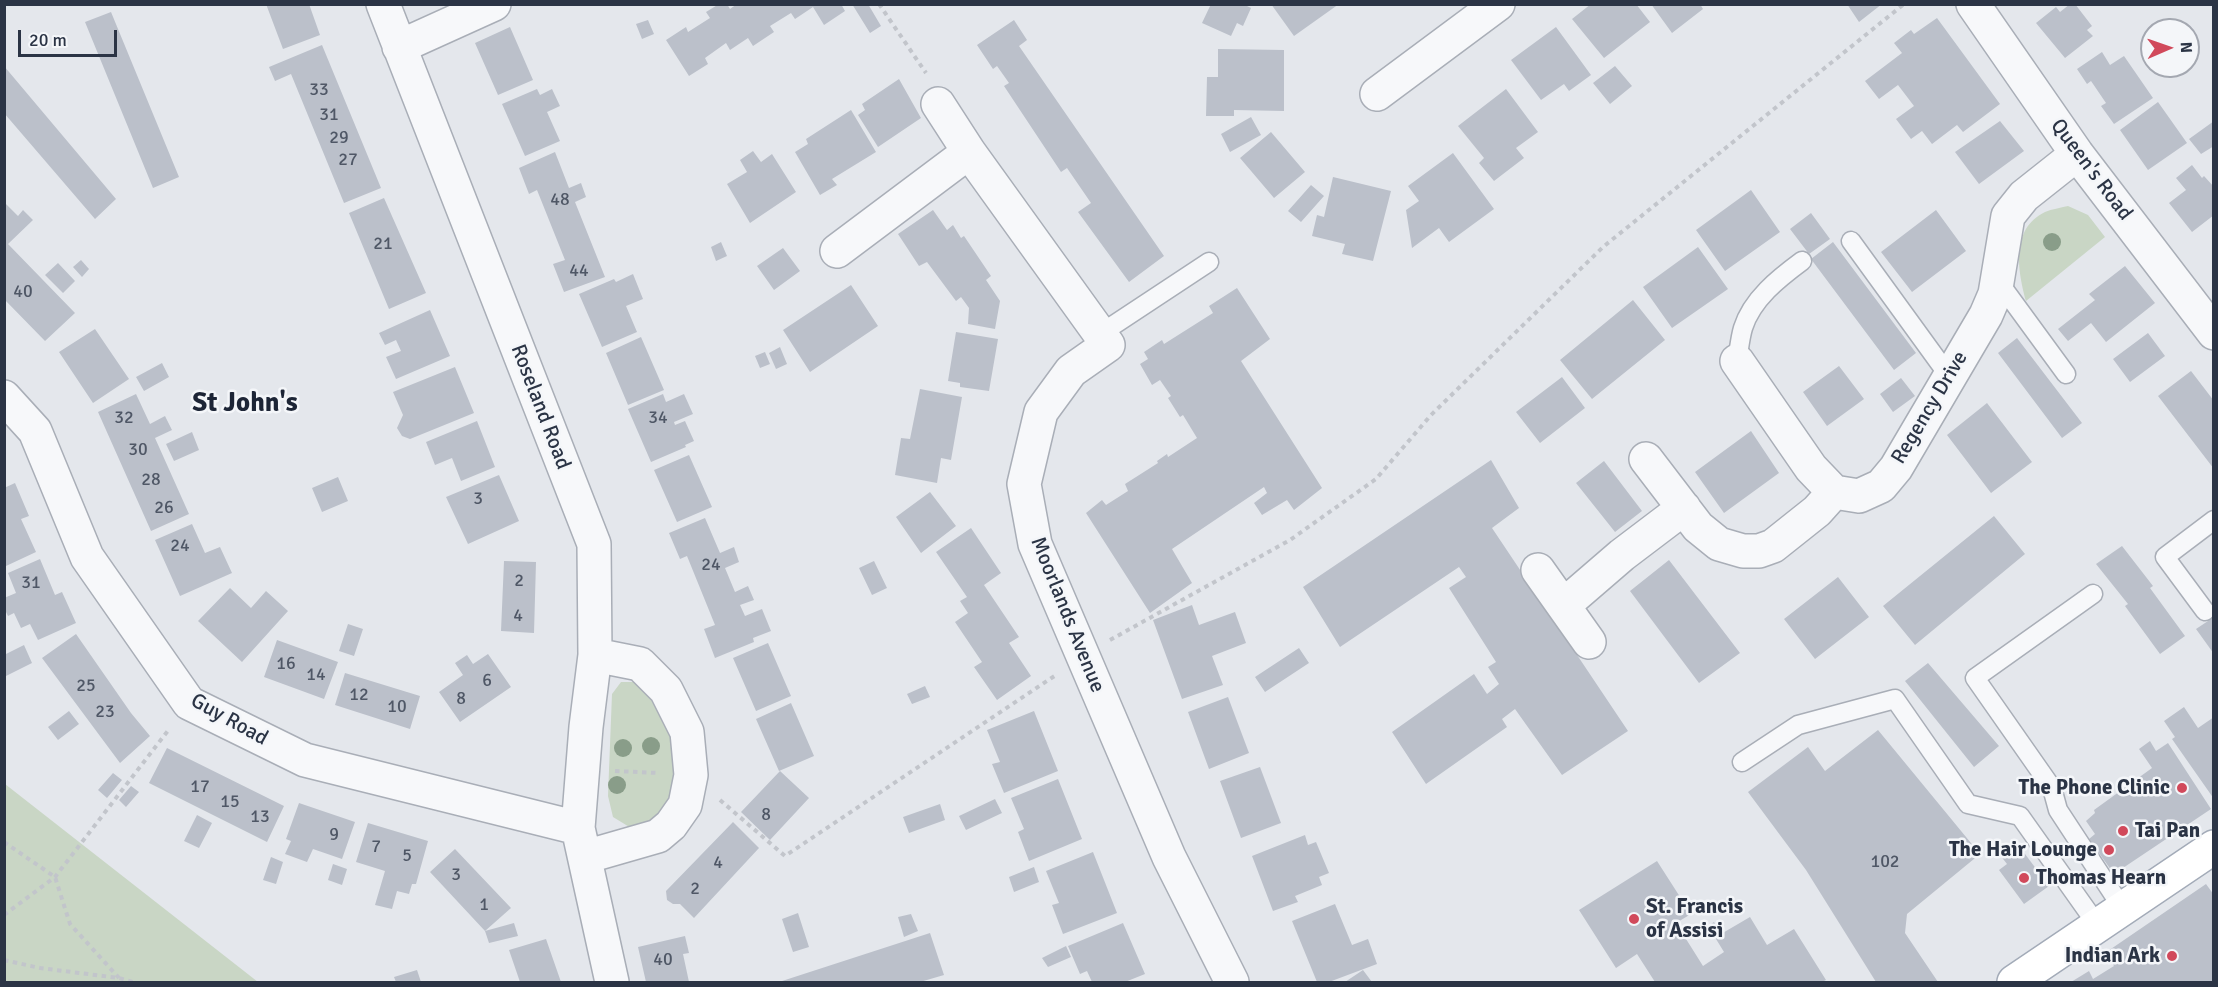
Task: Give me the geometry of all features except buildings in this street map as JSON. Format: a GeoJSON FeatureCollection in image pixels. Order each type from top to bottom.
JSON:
{"type":"FeatureCollection","features":[{"type":"Feature","properties":{"kind":"main road"},"geometry":{"type":"LineString","coordinates":[[2014,982],[2214,847]]}},
{"type":"Feature","properties":{"kind":"street","name":"Roseland Road"},"geometry":{"type":"LineString","coordinates":[[383,4],[594,544],[595,655],[583,770],[582,842],[612,982]]}},
{"type":"Feature","properties":{"kind":"street"},"geometry":{"type":"LineString","coordinates":[[399,47],[494,4]]}},
{"type":"Feature","properties":{"kind":"street"},"geometry":{"type":"LineString","coordinates":[[1377,94],[1498,4]]}},
{"type":"Feature","properties":{"kind":"street","name":"Queen's Road"},"geometry":{"type":"LineString","coordinates":[[1973,4],[2077,154],[2214,333]]}},
{"type":"Feature","properties":{"kind":"street"},"geometry":{"type":"LineString","coordinates":[[938,104],[969,152],[1100,334]]}},
{"type":"Feature","properties":{"kind":"street"},"geometry":{"type":"LineString","coordinates":[[837,251],[969,152]]}},
{"type":"Feature","properties":{"kind":"street","name":"Regency Drive"},"geometry":{"type":"LineString","coordinates":[[1834,492],[1859,496],[1881,486],[1896,468],[1986,315],[1995,294],[2002,240],[2008,216],[2024,196],[2077,154]]}},
{"type":"Feature","properties":{"kind":"street","name":"Moorlands Avenue"},"geometry":{"type":"LineString","coordinates":[[1100,334],[1108,345],[1071,371],[1041,412],[1024,484],[1035,543],[1169,857],[1232,982]]}},
{"type":"Feature","properties":{"kind":"street"},"geometry":{"type":"LineString","coordinates":[[1646,459],[1698,527],[1719,544],[1743,551],[1760,551],[1773,546],[1817,511],[1834,492],[1811,468],[1737,361]]}},
{"type":"Feature","properties":{"kind":"street","name":"Guy Road"},"geometry":{"type":"LineString","coordinates":[[4,397],[35,431],[87,557],[189,703],[305,760],[582,842]]}},
{"type":"Feature","properties":{"kind":"street"},"geometry":{"type":"LineString","coordinates":[[1564,605],[1622,555],[1684,508]]}},
{"type":"Feature","properties":{"kind":"street"},"geometry":{"type":"LineString","coordinates":[[1538,570],[1589,642]]}},
{"type":"Feature","properties":{"kind":"street"},"geometry":{"type":"LineString","coordinates":[[582,842],[658,836],[670,825],[685,805],[691,775],[687,732],[666,690],[640,664],[595,655]]}},
{"type":"Feature","properties":{"kind":"lane"},"geometry":{"type":"LineString","coordinates":[[1851,241],[1949,376]]}},
{"type":"Feature","properties":{"kind":"lane"},"geometry":{"type":"LineString","coordinates":[[1737,361],[1743,326],[1761,296],[1783,274],[1802,261]]}},
{"type":"Feature","properties":{"kind":"lane"},"geometry":{"type":"LineString","coordinates":[[1100,334],[1209,262]]}},
{"type":"Feature","properties":{"kind":"lane"},"geometry":{"type":"LineString","coordinates":[[1998,280],[2066,374]]}},
{"type":"Feature","properties":{"kind":"lane"},"geometry":{"type":"LineString","coordinates":[[2205,610],[2165,557],[2214,520]]}},
{"type":"Feature","properties":{"kind":"lane"},"geometry":{"type":"LineString","coordinates":[[2093,594],[1975,678],[2052,788],[2058,810],[2111,917]]}},
{"type":"Feature","properties":{"kind":"lane"},"geometry":{"type":"LineString","coordinates":[[1742,762],[1798,725],[1895,699],[1968,804],[2020,816],[2111,917]]}},
{"type":"Feature","properties":{"kind":"path"},"geometry":{"type":"LineString","coordinates":[[879,4],[944,99],[938,104]]}},
{"type":"Feature","properties":{"kind":"path"},"geometry":{"type":"LineString","coordinates":[[583,770],[691,775],[785,856],[1122,632],[1290,540],[1376,479],[1431,415],[1603,247],[1904,4]]}},
{"type":"Feature","properties":{"kind":"path"},"geometry":{"type":"LineString","coordinates":[[4,915],[55,877],[189,703]]}},
{"type":"Feature","properties":{"kind":"path"},"geometry":{"type":"LineString","coordinates":[[4,842],[55,877],[70,924],[119,978]]}},
{"type":"Feature","properties":{"kind":"path"},"geometry":{"type":"LineString","coordinates":[[4,960],[40,968],[119,978],[133,982]]}},
{"type":"Feature","properties":{"kind":"green space"},"geometry":{"type":"Polygon","coordinates":[[[2068,206],[2088,215],[2105,237],[2026,301],[2019,264],[2021,240],[2034,219],[2045,212],[2068,206]]]}},
{"type":"Feature","properties":{"kind":"green space"},"geometry":{"type":"Polygon","coordinates":[[[621,682],[643,682],[664,699],[680,768],[670,796],[655,823],[631,828],[613,817],[608,796],[612,694],[621,682]]]}},
{"type":"Feature","properties":{"kind":"green space"},"geometry":{"type":"Polygon","coordinates":[[[5,784],[258,982],[5,982],[5,784]]]}},
{"type":"Feature","properties":{"kind":"place","name":"The Phone Clinic"},"geometry":{"type":"Point","coordinates":[2182,788]}},
{"type":"Feature","properties":{"kind":"place","name":"Tai Pan"},"geometry":{"type":"Point","coordinates":[2123,831]}},
{"type":"Feature","properties":{"kind":"place","name":"The Hair Lounge"},"geometry":{"type":"Point","coordinates":[2109,850]}},
{"type":"Feature","properties":{"kind":"place","name":"Thomas Hearn"},"geometry":{"type":"Point","coordinates":[2024,878]}},
{"type":"Feature","properties":{"kind":"place","name":"St. Francis of Assisi"},"geometry":{"type":"Point","coordinates":[1634,919]}},
{"type":"Feature","properties":{"kind":"place","name":"Indian Ark"},"geometry":{"type":"Point","coordinates":[2172,956]}},
{"type":"Feature","properties":{"kind":"district","name":"St John's"},"geometry":{"type":"Point","coordinates":[245,404]}}]}
